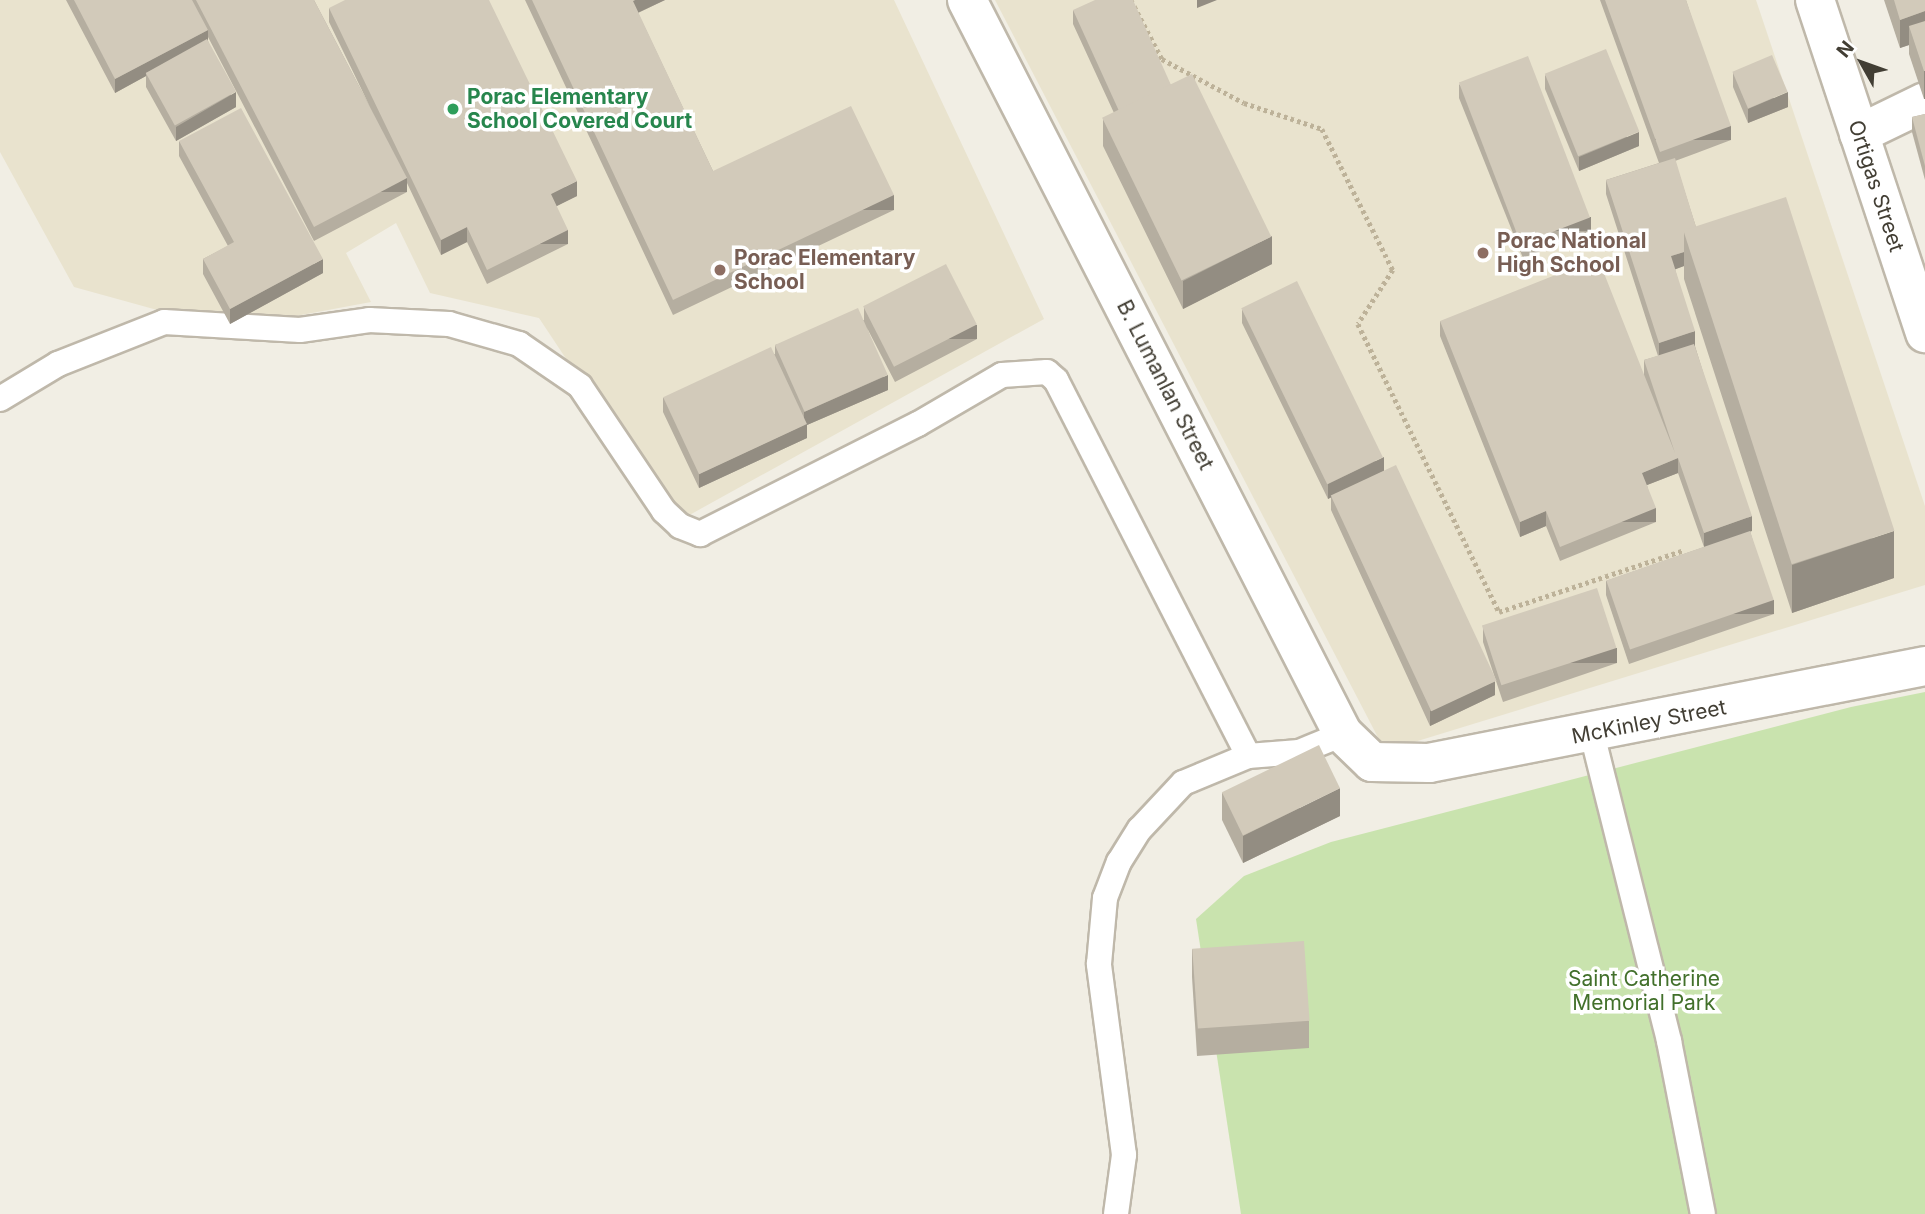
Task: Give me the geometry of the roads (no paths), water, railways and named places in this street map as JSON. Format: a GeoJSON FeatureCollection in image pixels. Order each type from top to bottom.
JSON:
{"type":"FeatureCollection","features":[{"type":"Feature","properties":{"kind":"street","name":"B. Lumanlan Street"},"geometry":{"type":"LineString","coordinates":[[967,0],[1343,734],[1372,762]]}},
{"type":"Feature","properties":{"kind":"street","name":"Ortigas Street"},"geometry":{"type":"LineString","coordinates":[[1815,0],[1925,332]]}},
{"type":"Feature","properties":{"kind":"street"},"geometry":{"type":"LineString","coordinates":[[1859,134],[1925,102]]}},
{"type":"Feature","properties":{"kind":"street","name":"McKinley Street"},"geometry":{"type":"LineString","coordinates":[[1372,762],[1429,763],[1592,734],[1925,666]]}},
{"type":"Feature","properties":{"kind":"lane"},"geometry":{"type":"LineString","coordinates":[[0,399],[58,364],[164,322],[300,330],[369,320],[449,324],[519,344],[580,386],[664,511],[681,526],[700,534],[918,424],[1002,375],[1047,372],[1056,380],[1248,756]]}},
{"type":"Feature","properties":{"kind":"lane"},"geometry":{"type":"LineString","coordinates":[[1116,1214],[1124,1155],[1098,964],[1105,898],[1119,862],[1140,829],[1182,783],[1248,756],[1299,752],[1343,734]]}},
{"type":"Feature","properties":{"kind":"lane"},"geometry":{"type":"LineString","coordinates":[[1592,734],[1669,1041],[1703,1214]]}},
{"type":"Feature","properties":{"kind":"place","name":"Porac Elementary School Covered Court"},"geometry":{"type":"Point","coordinates":[453,109]}},
{"type":"Feature","properties":{"kind":"place","name":"Porac National High School"},"geometry":{"type":"Point","coordinates":[1483,253]}},
{"type":"Feature","properties":{"kind":"place","name":"Porac Elementary School"},"geometry":{"type":"Point","coordinates":[720,270]}},
{"type":"Feature","properties":{"kind":"park label","name":"Saint Catherine Memorial Park"},"geometry":{"type":"Point","coordinates":[1644,991]}}]}
